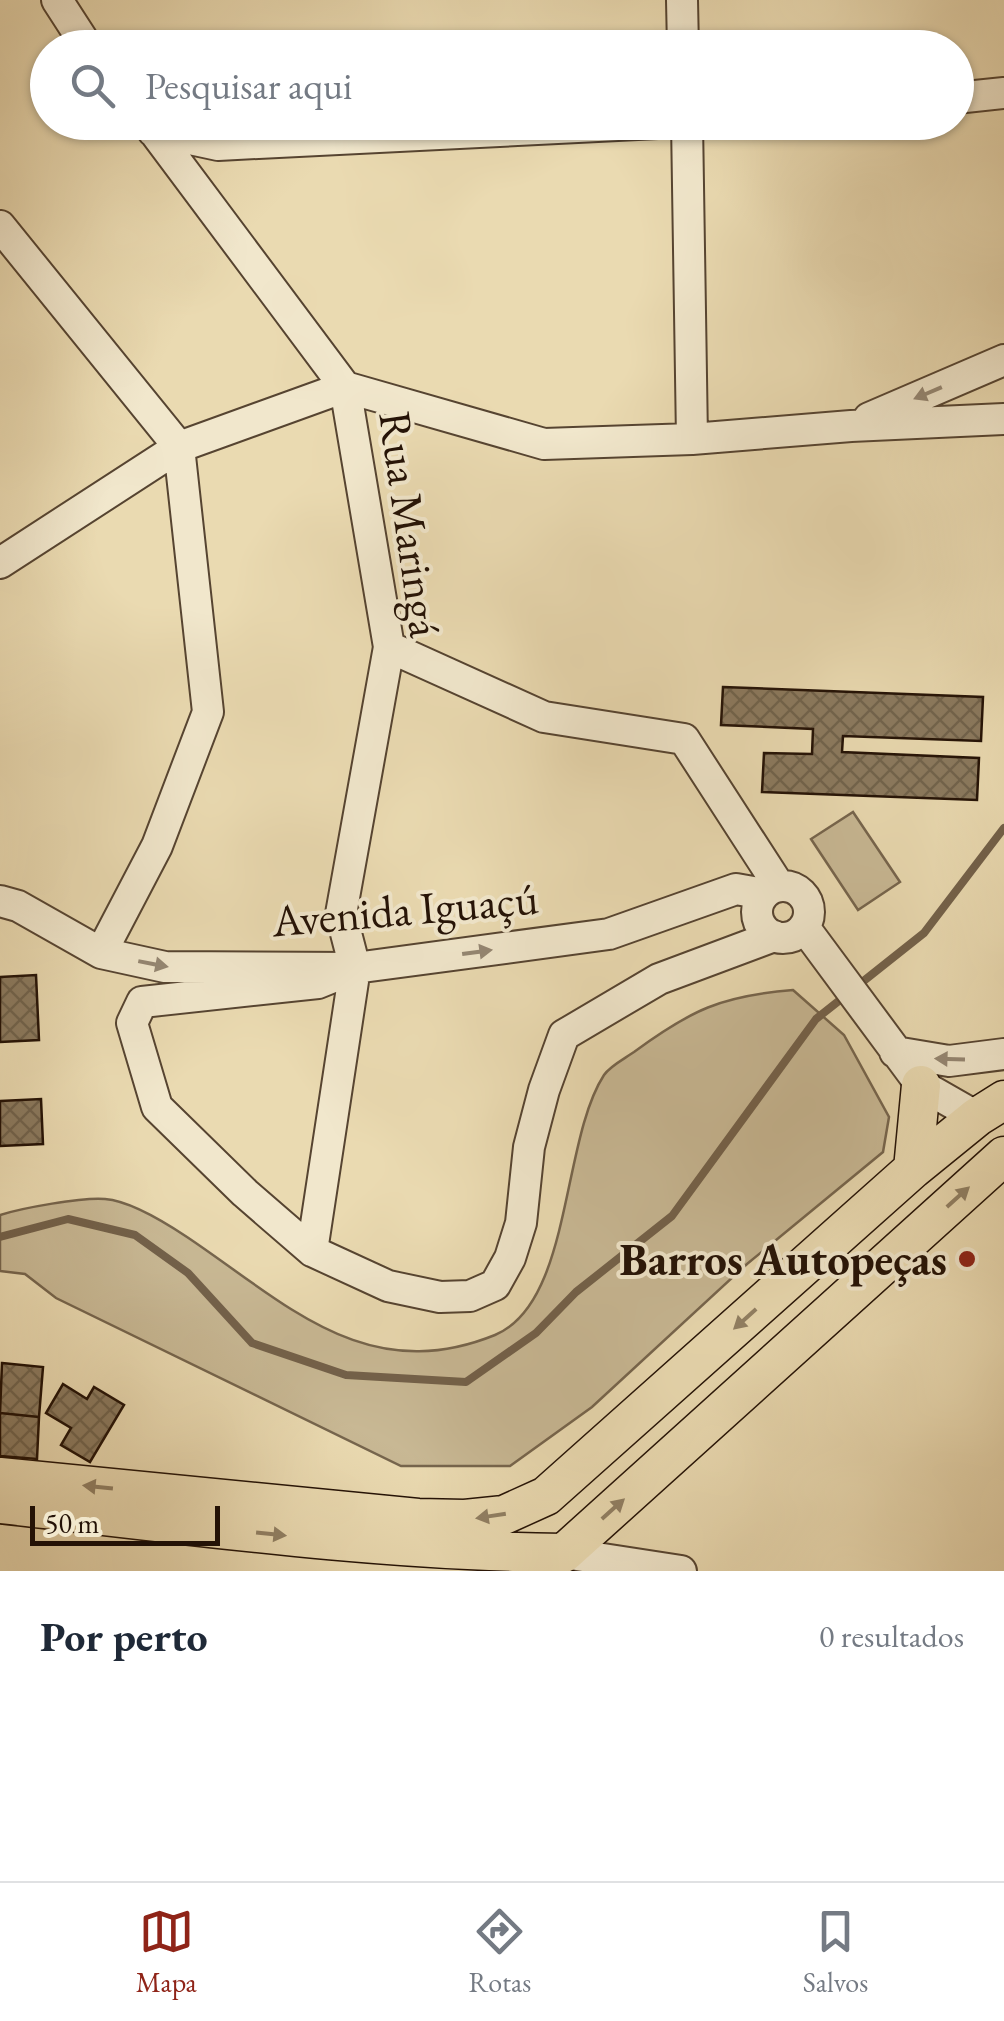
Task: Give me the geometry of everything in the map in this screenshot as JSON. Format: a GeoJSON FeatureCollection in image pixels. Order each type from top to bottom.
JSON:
{"type":"FeatureCollection","features":[{"type":"Feature","properties":{"kind":"main road"},"geometry":{"type":"LineString","coordinates":[[913,1169],[920,1085]]}},
{"type":"Feature","properties":{"kind":"main road"},"geometry":{"type":"LineString","coordinates":[[0,1477],[418,1518],[504,1515],[546,1496],[913,1169],[995,1113]]}},
{"type":"Feature","properties":{"kind":"main road"},"geometry":{"type":"LineString","coordinates":[[0,1504],[555,1562],[1004,1156]]}},
{"type":"Feature","properties":{"kind":"street"},"geometry":{"type":"LineString","coordinates":[[57,0],[76,30]]}},
{"type":"Feature","properties":{"kind":"street"},"geometry":{"type":"LineString","coordinates":[[682,0],[683,30]]}},
{"type":"Feature","properties":{"kind":"street"},"geometry":{"type":"LineString","coordinates":[[974,96],[1004,93]]}},
{"type":"Feature","properties":{"kind":"street"},"geometry":{"type":"LineString","coordinates":[[160,140],[346,387]]}},
{"type":"Feature","properties":{"kind":"street"},"geometry":{"type":"LineString","coordinates":[[199,140],[218,145],[318,140]]}},
{"type":"Feature","properties":{"kind":"street"},"geometry":{"type":"LineString","coordinates":[[686,140],[692,439]]}},
{"type":"Feature","properties":{"kind":"street"},"geometry":{"type":"LineString","coordinates":[[0,226],[179,448],[208,712],[157,846],[101,952]]}},
{"type":"Feature","properties":{"kind":"street"},"geometry":{"type":"LineString","coordinates":[[851,426],[1004,360]]}},
{"type":"Feature","properties":{"kind":"street"},"geometry":{"type":"LineString","coordinates":[[0,562],[179,448],[346,387],[544,444],[692,439],[1004,419]]}},
{"type":"Feature","properties":{"kind":"street","name":"Rua Maringá"},"geometry":{"type":"LineString","coordinates":[[346,387],[390,647],[341,914],[355,968]]}},
{"type":"Feature","properties":{"kind":"street"},"geometry":{"type":"LineString","coordinates":[[390,647],[544,717],[684,739],[771,890]]}},
{"type":"Feature","properties":{"kind":"street"},"geometry":{"type":"LineString","coordinates":[[355,968],[318,983],[142,1002],[132,1022],[157,1107],[245,1193],[312,1251],[388,1286],[440,1296],[470,1296],[495,1285],[510,1258],[522,1223],[529,1147],[564,1035],[659,980],[774,936],[790,936],[804,927],[809,910],[803,894],[788,886],[771,890],[759,901],[761,926],[774,936]]}},
{"type":"Feature","properties":{"kind":"street","name":"Avenida Iguaçú"},"geometry":{"type":"LineString","coordinates":[[0,901],[18,906],[101,952],[165,967],[355,968],[609,934],[736,889],[771,890]]}},
{"type":"Feature","properties":{"kind":"street"},"geometry":{"type":"LineString","coordinates":[[804,927],[920,1085],[995,1113]]}},
{"type":"Feature","properties":{"kind":"street"},"geometry":{"type":"LineString","coordinates":[[312,1251],[355,968]]}},
{"type":"Feature","properties":{"kind":"street"},"geometry":{"type":"LineString","coordinates":[[887,1041],[948,1061],[1004,1054]]}},
{"type":"Feature","properties":{"kind":"street"},"geometry":{"type":"LineString","coordinates":[[555,1562],[681,1571]]}},
{"type":"Feature","properties":{"kind":"shaded area"},"geometry":{"type":"Polygon","coordinates":[[[853,812],[900,882],[858,910],[811,839],[853,812]]]}},
{"type":"Feature","properties":{"kind":"shaded area"},"geometry":{"type":"Polygon","coordinates":[[[793,990],[844,1035],[889,1117],[883,1152],[747,1264],[592,1407],[510,1466],[401,1466],[56,1298],[25,1274],[0,1271],[0,1215],[52,1204],[105,1199],[159,1219],[294,1311],[367,1345],[407,1351],[449,1348],[495,1335],[520,1317],[538,1290],[552,1256],[590,1104],[604,1075],[690,1016],[726,1001],[793,990]]]}},
{"type":"Feature","properties":{"kind":"building"},"geometry":{"type":"Polygon","coordinates":[[[723,687],[983,697],[981,741],[843,736],[842,752],[979,758],[977,800],[762,792],[764,753],[812,754],[813,729],[721,725],[723,687]]]}},
{"type":"Feature","properties":{"kind":"building"},"geometry":{"type":"Polygon","coordinates":[[[36,975],[39,1040],[0,1042],[0,977],[36,975]]]}},
{"type":"Feature","properties":{"kind":"building"},"geometry":{"type":"Polygon","coordinates":[[[41,1099],[43,1144],[0,1146],[0,1101],[41,1099]]]}},
{"type":"Feature","properties":{"kind":"building"},"geometry":{"type":"Polygon","coordinates":[[[2,1363],[43,1367],[39,1417],[0,1413],[2,1363]]]}},
{"type":"Feature","properties":{"kind":"building"},"geometry":{"type":"Polygon","coordinates":[[[63,1384],[87,1399],[94,1387],[124,1405],[90,1462],[61,1445],[71,1428],[46,1413],[63,1384]]]}},
{"type":"Feature","properties":{"kind":"building"},"geometry":{"type":"Polygon","coordinates":[[[0,1413],[39,1417],[37,1459],[0,1456],[0,1413]]]}},
{"type":"Feature","properties":{"kind":"waterway"},"geometry":{"type":"LineString","coordinates":[[856,987],[924,933],[1004,828]]}},
{"type":"Feature","properties":{"kind":"waterway"},"geometry":{"type":"LineString","coordinates":[[0,1237],[68,1219],[135,1235],[188,1273],[252,1343],[346,1375],[466,1382],[536,1333],[576,1292],[672,1216],[816,1019],[845,996]]}},
{"type":"Feature","properties":{"kind":"place","name":"Barros Autopeças"},"geometry":{"type":"Point","coordinates":[967,1259]}}]}
